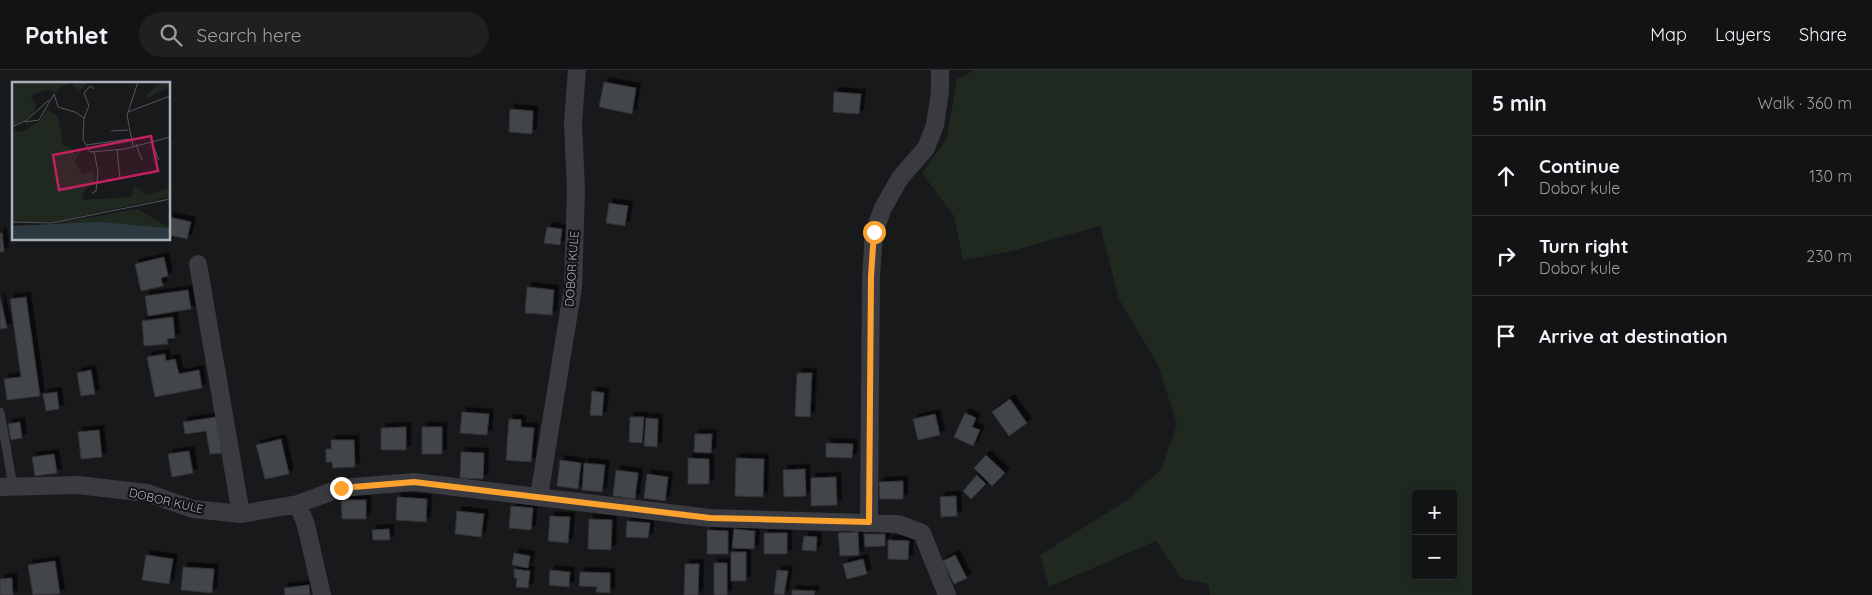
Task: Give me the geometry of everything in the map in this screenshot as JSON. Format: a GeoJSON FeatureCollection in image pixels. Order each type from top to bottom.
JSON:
{"type":"FeatureCollection","features":[{"type":"Feature","properties":{"kind":"street","name":"DOBOR KULE"},"geometry":{"type":"LineString","coordinates":[[538,496],[573,286],[576,190],[573,124],[577,70]]}},
{"type":"Feature","properties":{"kind":"street"},"geometry":{"type":"LineString","coordinates":[[869,522],[871,276],[874,232],[883,208],[900,178],[926,148],[935,125],[940,92],[940,70]]}},
{"type":"Feature","properties":{"kind":"street"},"geometry":{"type":"LineString","coordinates":[[198,264],[241,514]]}},
{"type":"Feature","properties":{"kind":"street","name":"DOBOR KULE"},"geometry":{"type":"LineString","coordinates":[[7,487],[78,485],[147,493],[193,509],[241,514],[298,504],[341,488],[414,482],[710,518],[898,524],[922,533],[947,595]]}},
{"type":"Feature","properties":{"kind":"street"},"geometry":{"type":"LineString","coordinates":[[298,504],[306,525],[322,595]]}},
{"type":"Feature","properties":{"kind":"lane"},"geometry":{"type":"LineString","coordinates":[[0,412],[7,487]]}},
{"type":"Feature","properties":{"kind":"shaded area"},"geometry":{"type":"Polygon","coordinates":[[[975,70],[1472,70],[1472,595],[1210,595],[1208,584],[1181,578],[1156,541],[1049,587],[1040,555],[1129,499],[1162,468],[1177,424],[1158,365],[1119,299],[1100,226],[1008,252],[963,260],[954,216],[922,173],[947,138],[957,79],[975,70]]]}},
{"type":"Feature","properties":{"kind":"building"},"geometry":{"type":"Polygon","coordinates":[[[604,82],[636,88],[632,114],[599,107],[604,82]]]}},
{"type":"Feature","properties":{"kind":"building"},"geometry":{"type":"Polygon","coordinates":[[[834,92],[861,94],[859,114],[833,112],[834,92]]]}},
{"type":"Feature","properties":{"kind":"building"},"geometry":{"type":"Polygon","coordinates":[[[510,109],[533,111],[532,134],[509,132],[510,109]]]}},
{"type":"Feature","properties":{"kind":"building"},"geometry":{"type":"Polygon","coordinates":[[[609,203],[628,206],[625,226],[606,223],[609,203]]]}},
{"type":"Feature","properties":{"kind":"building"},"geometry":{"type":"Polygon","coordinates":[[[170,217],[191,222],[187,239],[170,235],[170,217]]]}},
{"type":"Feature","properties":{"kind":"building"},"geometry":{"type":"Polygon","coordinates":[[[547,227],[562,229],[560,245],[544,243],[547,227]]]}},
{"type":"Feature","properties":{"kind":"building"},"geometry":{"type":"Polygon","coordinates":[[[0,233],[2,233],[4,252],[0,252],[0,233]]]}},
{"type":"Feature","properties":{"kind":"building"},"geometry":{"type":"Polygon","coordinates":[[[164,257],[168,276],[161,278],[163,286],[141,291],[135,264],[164,257]]]}},
{"type":"Feature","properties":{"kind":"building"},"geometry":{"type":"Polygon","coordinates":[[[527,287],[554,290],[552,315],[525,313],[527,287]]]}},
{"type":"Feature","properties":{"kind":"building"},"geometry":{"type":"Polygon","coordinates":[[[188,290],[191,309],[148,316],[145,296],[188,290]]]}},
{"type":"Feature","properties":{"kind":"building"},"geometry":{"type":"Polygon","coordinates":[[[0,297],[7,328],[0,329],[0,297]]]}},
{"type":"Feature","properties":{"kind":"building"},"geometry":{"type":"Polygon","coordinates":[[[26,297],[40,396],[7,400],[4,379],[21,377],[10,299],[26,297]]]}},
{"type":"Feature","properties":{"kind":"building"},"geometry":{"type":"Polygon","coordinates":[[[173,317],[175,338],[167,339],[168,344],[144,346],[142,321],[173,317]]]}},
{"type":"Feature","properties":{"kind":"building"},"geometry":{"type":"Polygon","coordinates":[[[165,354],[166,361],[175,359],[179,374],[199,370],[202,388],[155,397],[147,357],[165,354]]]}},
{"type":"Feature","properties":{"kind":"building"},"geometry":{"type":"Polygon","coordinates":[[[91,370],[95,394],[81,396],[77,373],[91,370]]]}},
{"type":"Feature","properties":{"kind":"building"},"geometry":{"type":"Polygon","coordinates":[[[797,373],[812,373],[810,417],[795,416],[797,373]]]}},
{"type":"Feature","properties":{"kind":"building"},"geometry":{"type":"Polygon","coordinates":[[[592,391],[604,393],[602,416],[590,415],[592,391]]]}},
{"type":"Feature","properties":{"kind":"building"},"geometry":{"type":"Polygon","coordinates":[[[57,392],[59,409],[46,411],[43,394],[57,392]]]}},
{"type":"Feature","properties":{"kind":"building"},"geometry":{"type":"Polygon","coordinates":[[[1010,399],[1027,423],[1009,436],[992,412],[1010,399]]]}},
{"type":"Feature","properties":{"kind":"building"},"geometry":{"type":"Polygon","coordinates":[[[462,412],[489,414],[487,435],[460,433],[462,412]]]}},
{"type":"Feature","properties":{"kind":"building"},"geometry":{"type":"Polygon","coordinates":[[[965,413],[976,418],[972,427],[980,430],[973,446],[954,437],[965,413]]]}},
{"type":"Feature","properties":{"kind":"building"},"geometry":{"type":"Polygon","coordinates":[[[935,414],[940,435],[918,440],[913,419],[935,414]]]}},
{"type":"Feature","properties":{"kind":"building"},"geometry":{"type":"Polygon","coordinates":[[[217,417],[222,453],[210,454],[206,431],[185,434],[183,422],[217,417]]]}},
{"type":"Feature","properties":{"kind":"building"},"geometry":{"type":"Polygon","coordinates":[[[630,417],[644,417],[642,443],[629,442],[630,417]]]}},
{"type":"Feature","properties":{"kind":"building"},"geometry":{"type":"Polygon","coordinates":[[[646,418],[658,419],[657,447],[644,446],[646,418]]]}},
{"type":"Feature","properties":{"kind":"building"},"geometry":{"type":"Polygon","coordinates":[[[509,419],[521,420],[521,427],[534,428],[531,462],[506,460],[509,419]]]}},
{"type":"Feature","properties":{"kind":"building"},"geometry":{"type":"Polygon","coordinates":[[[20,422],[22,438],[11,440],[8,424],[20,422]]]}},
{"type":"Feature","properties":{"kind":"building"},"geometry":{"type":"Polygon","coordinates":[[[406,427],[406,450],[381,450],[381,428],[406,427]]]}},
{"type":"Feature","properties":{"kind":"building"},"geometry":{"type":"Polygon","coordinates":[[[422,427],[442,427],[442,454],[422,454],[422,427]]]}},
{"type":"Feature","properties":{"kind":"building"},"geometry":{"type":"Polygon","coordinates":[[[99,430],[102,457],[81,459],[78,432],[99,430]]]}},
{"type":"Feature","properties":{"kind":"building"},"geometry":{"type":"Polygon","coordinates":[[[695,434],[712,434],[711,453],[694,452],[695,434]]]}},
{"type":"Feature","properties":{"kind":"building"},"geometry":{"type":"Polygon","coordinates":[[[281,439],[289,474],[265,479],[256,445],[281,439]]]}},
{"type":"Feature","properties":{"kind":"building"},"geometry":{"type":"Polygon","coordinates":[[[331,440],[354,440],[355,467],[333,468],[332,462],[326,462],[326,449],[331,449],[331,440]]]}},
{"type":"Feature","properties":{"kind":"building"},"geometry":{"type":"Polygon","coordinates":[[[826,443],[853,444],[852,458],[826,457],[826,443]]]}},
{"type":"Feature","properties":{"kind":"building"},"geometry":{"type":"Polygon","coordinates":[[[189,451],[193,473],[172,477],[168,454],[189,451]]]}},
{"type":"Feature","properties":{"kind":"building"},"geometry":{"type":"Polygon","coordinates":[[[461,452],[484,453],[483,479],[460,478],[461,452]]]}},
{"type":"Feature","properties":{"kind":"building"},"geometry":{"type":"Polygon","coordinates":[[[54,454],[57,473],[35,476],[32,457],[54,454]]]}},
{"type":"Feature","properties":{"kind":"building"},"geometry":{"type":"Polygon","coordinates":[[[986,455],[1005,473],[992,486],[974,468],[986,455]]]}},
{"type":"Feature","properties":{"kind":"building"},"geometry":{"type":"Polygon","coordinates":[[[688,458],[709,459],[709,484],[688,484],[688,458]]]}},
{"type":"Feature","properties":{"kind":"building"},"geometry":{"type":"Polygon","coordinates":[[[736,458],[764,459],[763,497],[735,496],[736,458]]]}},
{"type":"Feature","properties":{"kind":"building"},"geometry":{"type":"Polygon","coordinates":[[[560,460],[581,463],[578,489],[557,486],[560,460]]]}},
{"type":"Feature","properties":{"kind":"building"},"geometry":{"type":"Polygon","coordinates":[[[584,463],[605,465],[602,492],[582,490],[584,463]]]}},
{"type":"Feature","properties":{"kind":"building"},"geometry":{"type":"Polygon","coordinates":[[[805,469],[806,496],[784,497],[783,470],[805,469]]]}},
{"type":"Feature","properties":{"kind":"building"},"geometry":{"type":"Polygon","coordinates":[[[616,470],[638,473],[635,499],[613,496],[616,470]]]}},
{"type":"Feature","properties":{"kind":"building"},"geometry":{"type":"Polygon","coordinates":[[[647,474],[668,477],[665,501],[644,498],[647,474]]]}},
{"type":"Feature","properties":{"kind":"building"},"geometry":{"type":"Polygon","coordinates":[[[977,475],[986,484],[971,499],[963,491],[977,475]]]}},
{"type":"Feature","properties":{"kind":"building"},"geometry":{"type":"Polygon","coordinates":[[[836,477],[837,505],[811,506],[811,478],[836,477]]]}},
{"type":"Feature","properties":{"kind":"building"},"geometry":{"type":"Polygon","coordinates":[[[903,481],[903,499],[880,499],[879,482],[903,481]]]}},
{"type":"Feature","properties":{"kind":"building"},"geometry":{"type":"Polygon","coordinates":[[[956,496],[957,516],[941,517],[940,497],[956,496]]]}},
{"type":"Feature","properties":{"kind":"building"},"geometry":{"type":"Polygon","coordinates":[[[397,497],[427,499],[426,522],[396,520],[397,497]]]}},
{"type":"Feature","properties":{"kind":"building"},"geometry":{"type":"Polygon","coordinates":[[[341,500],[366,500],[366,519],[342,519],[341,500]]]}},
{"type":"Feature","properties":{"kind":"building"},"geometry":{"type":"Polygon","coordinates":[[[511,506],[533,508],[531,530],[509,528],[511,506]]]}},
{"type":"Feature","properties":{"kind":"building"},"geometry":{"type":"Polygon","coordinates":[[[457,511],[484,514],[481,537],[455,534],[457,511]]]}},
{"type":"Feature","properties":{"kind":"building"},"geometry":{"type":"Polygon","coordinates":[[[550,516],[570,517],[568,543],[548,541],[550,516]]]}},
{"type":"Feature","properties":{"kind":"building"},"geometry":{"type":"Polygon","coordinates":[[[589,519],[612,520],[611,550],[588,549],[589,519]]]}},
{"type":"Feature","properties":{"kind":"building"},"geometry":{"type":"Polygon","coordinates":[[[627,521],[650,523],[648,538],[626,537],[627,521]]]}},
{"type":"Feature","properties":{"kind":"building"},"geometry":{"type":"Polygon","coordinates":[[[389,529],[390,540],[373,540],[372,530],[389,529]]]}},
{"type":"Feature","properties":{"kind":"building"},"geometry":{"type":"Polygon","coordinates":[[[734,529],[755,531],[754,549],[732,548],[734,529]]]}},
{"type":"Feature","properties":{"kind":"building"},"geometry":{"type":"Polygon","coordinates":[[[707,530],[728,531],[728,554],[707,554],[707,530]]]}},
{"type":"Feature","properties":{"kind":"building"},"geometry":{"type":"Polygon","coordinates":[[[858,532],[859,555],[840,556],[838,533],[858,532]]]}},
{"type":"Feature","properties":{"kind":"building"},"geometry":{"type":"Polygon","coordinates":[[[764,533],[787,533],[787,554],[764,554],[764,533]]]}},
{"type":"Feature","properties":{"kind":"building"},"geometry":{"type":"Polygon","coordinates":[[[864,534],[885,534],[885,546],[865,547],[864,534]]]}},
{"type":"Feature","properties":{"kind":"building"},"geometry":{"type":"Polygon","coordinates":[[[804,536],[817,537],[816,551],[802,550],[804,536]]]}},
{"type":"Feature","properties":{"kind":"building"},"geometry":{"type":"Polygon","coordinates":[[[888,540],[909,541],[908,560],[888,559],[888,540]]]}},
{"type":"Feature","properties":{"kind":"building"},"geometry":{"type":"Polygon","coordinates":[[[731,552],[746,552],[746,581],[731,581],[731,552]]]}},
{"type":"Feature","properties":{"kind":"building"},"geometry":{"type":"Polygon","coordinates":[[[514,553],[530,556],[528,568],[512,565],[514,553]]]}},
{"type":"Feature","properties":{"kind":"building"},"geometry":{"type":"Polygon","coordinates":[[[146,555],[173,559],[169,584],[142,580],[146,555]]]}},
{"type":"Feature","properties":{"kind":"building"},"geometry":{"type":"Polygon","coordinates":[[[955,555],[967,578],[954,584],[943,561],[955,555]]]}},
{"type":"Feature","properties":{"kind":"building"},"geometry":{"type":"Polygon","coordinates":[[[863,559],[867,574],[847,579],[843,564],[863,559]]]}},
{"type":"Feature","properties":{"kind":"building"},"geometry":{"type":"Polygon","coordinates":[[[55,561],[60,594],[33,595],[28,565],[55,561]]]}},
{"type":"Feature","properties":{"kind":"building"},"geometry":{"type":"Polygon","coordinates":[[[714,563],[727,563],[727,595],[714,595],[714,563]]]}},
{"type":"Feature","properties":{"kind":"building"},"geometry":{"type":"Polygon","coordinates":[[[685,564],[699,564],[698,595],[684,595],[685,564]]]}},
{"type":"Feature","properties":{"kind":"building"},"geometry":{"type":"Polygon","coordinates":[[[183,567],[214,569],[212,593],[181,590],[183,567]]]}},
{"type":"Feature","properties":{"kind":"building"},"geometry":{"type":"Polygon","coordinates":[[[514,569],[530,571],[528,588],[516,587],[517,578],[514,578],[514,569]]]}},
{"type":"Feature","properties":{"kind":"building"},"geometry":{"type":"Polygon","coordinates":[[[550,570],[570,572],[569,587],[549,585],[550,570]]]}},
{"type":"Feature","properties":{"kind":"building"},"geometry":{"type":"Polygon","coordinates":[[[777,570],[788,571],[784,595],[774,594],[777,570]]]}},
{"type":"Feature","properties":{"kind":"building"},"geometry":{"type":"Polygon","coordinates":[[[580,572],[610,573],[610,593],[596,592],[597,587],[579,586],[580,572]]]}},
{"type":"Feature","properties":{"kind":"building"},"geometry":{"type":"Polygon","coordinates":[[[12,578],[13,595],[0,595],[0,579],[12,578]]]}},
{"type":"Feature","properties":{"kind":"building"},"geometry":{"type":"Polygon","coordinates":[[[309,585],[310,595],[285,595],[284,588],[309,585]]]}},
{"type":"Feature","properties":{"kind":"building"},"geometry":{"type":"Polygon","coordinates":[[[792,590],[815,591],[814,595],[792,595],[792,590]]]}},
{"type":"Feature","properties":{"kind":"route"},"geometry":{"type":"LineString","coordinates":[[341,488],[414,482],[710,518],[869,522],[871,276],[874,232]]}}]}
